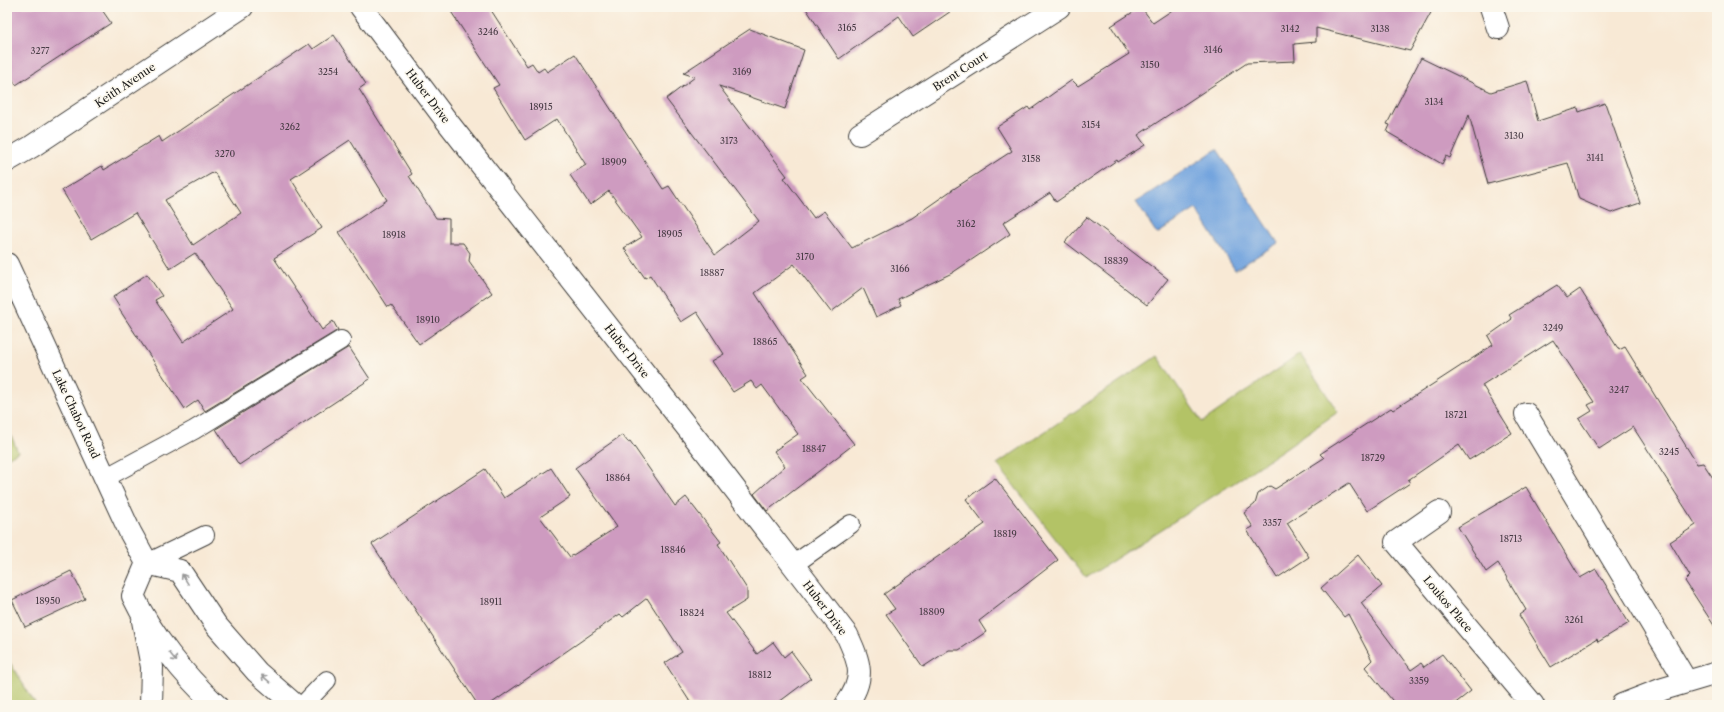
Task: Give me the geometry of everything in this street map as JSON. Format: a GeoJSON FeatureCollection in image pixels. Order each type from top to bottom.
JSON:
{"type":"FeatureCollection","features":[{"type":"Feature","properties":{"kind":"street","name":"Keith Avenue"},"geometry":{"type":"LineString","coordinates":[[7,161],[31,147],[242,7]]}},
{"type":"Feature","properties":{"kind":"street","name":"Huber Drive"},"geometry":{"type":"LineString","coordinates":[[361,7],[446,120],[847,635],[857,657],[860,675],[854,694],[846,705]]}},
{"type":"Feature","properties":{"kind":"street","name":"Brent Court"},"geometry":{"type":"LineString","coordinates":[[860,134],[1059,7]]}},
{"type":"Feature","properties":{"kind":"street"},"geometry":{"type":"LineString","coordinates":[[1491,7],[1498,28]]}},
{"type":"Feature","properties":{"kind":"street","name":"Lake Chabot Road"},"geometry":{"type":"LineString","coordinates":[[7,264],[104,478],[147,563]]}},
{"type":"Feature","properties":{"kind":"street"},"geometry":{"type":"LineString","coordinates":[[1526,414],[1686,681]]}},
{"type":"Feature","properties":{"kind":"street","name":"Loukos Place"},"geometry":{"type":"LineString","coordinates":[[1438,512],[1396,542],[1533,705]]}},
{"type":"Feature","properties":{"kind":"street"},"geometry":{"type":"LineString","coordinates":[[216,705],[170,654],[141,614],[133,596],[147,563],[180,571],[216,625],[257,672],[295,705]]}},
{"type":"Feature","properties":{"kind":"street"},"geometry":{"type":"LineString","coordinates":[[141,614],[152,667],[151,705]]}},
{"type":"Feature","properties":{"kind":"street"},"geometry":{"type":"LineString","coordinates":[[1622,705],[1641,696],[1686,681],[1717,673]]}},
{"type":"Feature","properties":{"kind":"lane"},"geometry":{"type":"LineString","coordinates":[[104,478],[194,430],[341,340]]}},
{"type":"Feature","properties":{"kind":"lane"},"geometry":{"type":"LineString","coordinates":[[793,565],[851,524]]}},
{"type":"Feature","properties":{"kind":"lane"},"geometry":{"type":"LineString","coordinates":[[147,563],[205,535]]}},
{"type":"Feature","properties":{"kind":"lane"},"geometry":{"type":"LineString","coordinates":[[303,705],[327,680]]}},
{"type":"Feature","properties":{"kind":"green space"},"geometry":{"type":"Polygon","coordinates":[[[1300,354],[1338,412],[1240,479],[1086,578],[997,464],[1157,356],[1202,422],[1300,354]]]}},
{"type":"Feature","properties":{"kind":"green space"},"geometry":{"type":"Polygon","coordinates":[[[7,426],[18,452],[7,458],[7,426]]]}},
{"type":"Feature","properties":{"kind":"green space"},"geometry":{"type":"Polygon","coordinates":[[[7,658],[36,705],[7,705],[7,658]]]}},
{"type":"Feature","properties":{"kind":"water"},"geometry":{"type":"Polygon","coordinates":[[[1217,149],[1278,243],[1235,270],[1196,209],[1157,234],[1136,202],[1217,149]]]}},
{"type":"Feature","properties":{"kind":"building"},"geometry":{"type":"Polygon","coordinates":[[[7,7],[100,7],[111,23],[16,85],[7,70],[7,7]]]}},
{"type":"Feature","properties":{"kind":"building"},"geometry":{"type":"Polygon","coordinates":[[[448,7],[489,7],[527,66],[532,63],[538,72],[544,68],[547,72],[575,54],[663,189],[669,186],[715,255],[759,221],[666,99],[695,77],[683,73],[750,29],[804,50],[785,109],[719,86],[787,176],[784,178],[814,218],[824,211],[852,248],[912,218],[1012,151],[997,127],[1028,107],[1030,110],[1072,80],[1078,86],[1129,54],[1111,26],[1141,7],[1153,23],[1177,7],[1434,7],[1410,51],[1316,28],[1316,42],[1294,44],[1295,61],[1247,63],[1138,135],[1145,145],[1118,162],[1117,160],[1056,202],[1050,193],[1003,223],[1010,234],[952,273],[898,299],[901,305],[876,317],[863,288],[831,312],[794,264],[755,293],[808,374],[802,378],[854,444],[767,511],[754,494],[785,466],[774,451],[798,434],[762,385],[757,389],[751,381],[733,392],[712,361],[724,354],[697,312],[681,322],[650,275],[645,278],[624,248],[642,237],[609,191],[590,205],[570,175],[586,165],[557,119],[525,140],[493,88],[499,85],[448,7]]]}},
{"type":"Feature","properties":{"kind":"building"},"geometry":{"type":"Polygon","coordinates":[[[805,7],[957,7],[913,37],[899,16],[839,59],[805,7]]]}},
{"type":"Feature","properties":{"kind":"building"},"geometry":{"type":"Polygon","coordinates":[[[334,35],[366,84],[359,89],[412,174],[409,176],[436,218],[449,219],[449,243],[463,243],[470,253],[469,261],[492,293],[419,344],[391,305],[388,307],[339,232],[387,200],[350,140],[291,179],[322,228],[274,258],[322,330],[333,321],[338,330],[205,411],[198,400],[185,409],[119,309],[120,308],[113,297],[147,274],[162,296],[155,300],[183,342],[233,309],[195,253],[170,269],[135,213],[91,239],[62,190],[102,166],[104,170],[159,136],[162,142],[309,44],[313,49],[334,35]],[[214,172],[165,200],[193,245],[241,213],[214,172]]]}},
{"type":"Feature","properties":{"kind":"building"},"geometry":{"type":"Polygon","coordinates":[[[1421,58],[1491,92],[1527,81],[1538,121],[1578,108],[1579,112],[1605,103],[1640,203],[1611,213],[1579,199],[1568,163],[1488,184],[1469,115],[1450,158],[1446,156],[1442,164],[1387,132],[1390,125],[1387,124],[1421,58]]]}},
{"type":"Feature","properties":{"kind":"building"},"geometry":{"type":"Polygon","coordinates":[[[1087,217],[1168,279],[1147,305],[1065,242],[1087,217]]]}},
{"type":"Feature","properties":{"kind":"building"},"geometry":{"type":"Polygon","coordinates":[[[1557,285],[1567,298],[1580,289],[1619,350],[1625,347],[1697,464],[1703,463],[1717,484],[1717,630],[1685,581],[1690,576],[1670,542],[1696,525],[1633,427],[1599,449],[1579,419],[1592,411],[1588,405],[1594,402],[1553,340],[1482,385],[1512,433],[1469,460],[1459,445],[1408,480],[1410,483],[1367,511],[1349,483],[1287,523],[1309,557],[1277,578],[1247,530],[1253,527],[1244,513],[1255,504],[1258,494],[1270,486],[1275,489],[1324,458],[1320,454],[1391,408],[1393,410],[1493,345],[1488,336],[1512,319],[1509,315],[1557,285]]]}},
{"type":"Feature","properties":{"kind":"building"},"geometry":{"type":"Polygon","coordinates":[[[349,347],[370,379],[239,465],[216,429],[349,347]]]}},
{"type":"Feature","properties":{"kind":"building"},"geometry":{"type":"Polygon","coordinates":[[[622,435],[628,442],[630,441],[675,506],[686,497],[721,542],[718,544],[747,589],[747,600],[726,613],[757,654],[773,642],[784,657],[791,651],[811,678],[775,705],[692,705],[665,663],[682,652],[647,598],[623,617],[620,614],[489,705],[478,705],[372,544],[485,469],[504,498],[551,468],[570,497],[540,517],[570,557],[617,527],[575,468],[622,435]]]}},
{"type":"Feature","properties":{"kind":"building"},"geometry":{"type":"Polygon","coordinates":[[[995,478],[1058,560],[979,621],[986,632],[959,650],[949,650],[923,667],[886,614],[895,609],[884,594],[985,524],[966,499],[995,478]]]}},
{"type":"Feature","properties":{"kind":"building"},"geometry":{"type":"Polygon","coordinates":[[[1526,487],[1580,578],[1596,569],[1629,623],[1598,642],[1597,639],[1551,667],[1519,615],[1526,610],[1498,563],[1486,572],[1458,527],[1526,487]]]}},
{"type":"Feature","properties":{"kind":"building"},"geometry":{"type":"Polygon","coordinates":[[[1358,555],[1382,586],[1361,603],[1411,670],[1421,663],[1424,667],[1442,654],[1471,691],[1453,705],[1396,705],[1365,667],[1372,660],[1348,614],[1344,617],[1321,588],[1358,555]]]}},
{"type":"Feature","properties":{"kind":"building"},"geometry":{"type":"Polygon","coordinates":[[[71,571],[85,599],[25,627],[12,600],[71,571]]]}}]}
